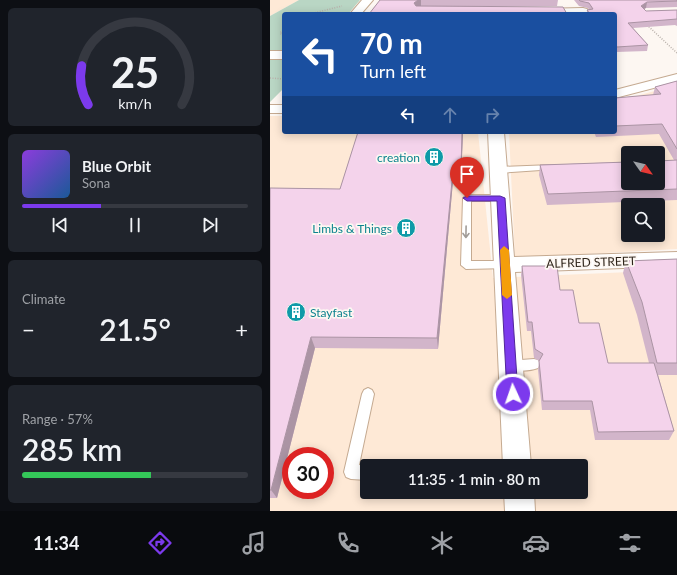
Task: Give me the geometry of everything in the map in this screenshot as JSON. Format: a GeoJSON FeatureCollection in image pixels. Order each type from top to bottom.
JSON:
{"type":"FeatureCollection","features":[{"type":"Feature","properties":{"kind":"street"},"geometry":{"type":"LineString","coordinates":[[531,12],[534,0]]}},
{"type":"Feature","properties":{"kind":"street"},"geometry":{"type":"LineString","coordinates":[[270,55],[282,55]]}},
{"type":"Feature","properties":{"kind":"street"},"geometry":{"type":"LineString","coordinates":[[617,94],[677,78]]}},
{"type":"Feature","properties":{"kind":"street"},"geometry":{"type":"LineString","coordinates":[[496,134],[517,459]]}},
{"type":"Feature","properties":{"kind":"street","name":"ALFRED STREET"},"geometry":{"type":"LineString","coordinates":[[505,265],[677,259]]}},
{"type":"Feature","properties":{"kind":"street"},"geometry":{"type":"LineString","coordinates":[[519,499],[520,511]]}},
{"type":"Feature","properties":{"kind":"lane"},"geometry":{"type":"LineString","coordinates":[[498,170],[561,166]]}},
{"type":"Feature","properties":{"kind":"lane"},"geometry":{"type":"LineString","coordinates":[[500,198],[467,198],[466,265],[505,265]]}},
{"type":"Feature","properties":{"kind":"lane"},"geometry":{"type":"LineString","coordinates":[[511,365],[534,364]]}},
{"type":"Feature","properties":{"kind":"lane"},"geometry":{"type":"LineString","coordinates":[[360,473],[351,472],[368,394]]}},
{"type":"Feature","properties":{"kind":"path"},"geometry":{"type":"LineString","coordinates":[[316,12],[339,5],[362,7]]}},
{"type":"Feature","properties":{"kind":"path"},"geometry":{"type":"LineString","coordinates":[[645,23],[677,53]]}},
{"type":"Feature","properties":{"kind":"path"},"geometry":{"type":"LineString","coordinates":[[270,78],[282,79]]}},
{"type":"Feature","properties":{"kind":"shaded area"},"geometry":{"type":"Polygon","coordinates":[[[270,0],[299,0],[270,16],[270,0]]]}},
{"type":"Feature","properties":{"kind":"shaded area"},"geometry":{"type":"Polygon","coordinates":[[[677,85],[677,249],[515,258],[509,134],[617,134],[617,121],[621,100],[677,85]]]}},
{"type":"Feature","properties":{"kind":"shaded area"},"geometry":{"type":"Polygon","coordinates":[[[270,116],[282,116],[282,134],[478,134],[493,278],[677,270],[677,511],[270,511],[270,116]]]}},
{"type":"Feature","properties":{"kind":"green space"},"geometry":{"type":"Polygon","coordinates":[[[299,0],[360,0],[350,12],[282,12],[282,90],[270,102],[270,16],[299,0]]]}},
{"type":"Feature","properties":{"kind":"building"},"geometry":{"type":"Polygon","coordinates":[[[380,0],[418,0],[414,3],[416,6],[563,7],[566,12],[371,12],[380,0]]]}},
{"type":"Feature","properties":{"kind":"building"},"geometry":{"type":"Polygon","coordinates":[[[579,0],[677,0],[647,2],[641,6],[646,11],[677,10],[677,19],[628,23],[648,45],[617,47],[617,12],[588,12],[587,10],[593,9],[589,3],[579,0]]]}},
{"type":"Feature","properties":{"kind":"building"},"geometry":{"type":"Polygon","coordinates":[[[677,81],[677,149],[662,124],[617,126],[617,98],[661,94],[655,87],[677,81]]]}},
{"type":"Feature","properties":{"kind":"building"},"geometry":{"type":"Polygon","coordinates":[[[357,134],[462,134],[461,171],[453,171],[437,338],[311,337],[271,490],[270,490],[270,188],[340,189],[357,134]]]}},
{"type":"Feature","properties":{"kind":"building"},"geometry":{"type":"Polygon","coordinates":[[[677,160],[677,189],[665,189],[665,161],[677,160]]]}},
{"type":"Feature","properties":{"kind":"building"},"geometry":{"type":"Polygon","coordinates":[[[621,162],[621,190],[651,190],[548,194],[540,165],[621,162]]]}},
{"type":"Feature","properties":{"kind":"building"},"geometry":{"type":"Polygon","coordinates":[[[677,259],[677,363],[657,363],[642,302],[626,261],[677,259]]]}},
{"type":"Feature","properties":{"kind":"building"},"geometry":{"type":"Polygon","coordinates":[[[522,266],[557,266],[560,290],[573,290],[579,323],[599,323],[608,363],[654,363],[674,431],[598,432],[592,401],[543,401],[539,361],[543,354],[535,349],[532,322],[528,322],[522,266]]]}},
{"type":"Feature","properties":{"kind":"slow traffic"},"geometry":{"type":"LineString","coordinates":[[504,250],[507,295]]}},
{"type":"Feature","properties":{"kind":"place","name":"creation"},"geometry":{"type":"Point","coordinates":[434,157]}},
{"type":"Feature","properties":{"kind":"place","name":"Limbs & Things"},"geometry":{"type":"Point","coordinates":[406,228]}},
{"type":"Feature","properties":{"kind":"place","name":"Stayfast"},"geometry":{"type":"Point","coordinates":[296,312]}},
{"type":"Feature","properties":{"kind":"route"},"geometry":{"type":"LineString","coordinates":[[467,198],[500,198],[513,394]]}}]}
